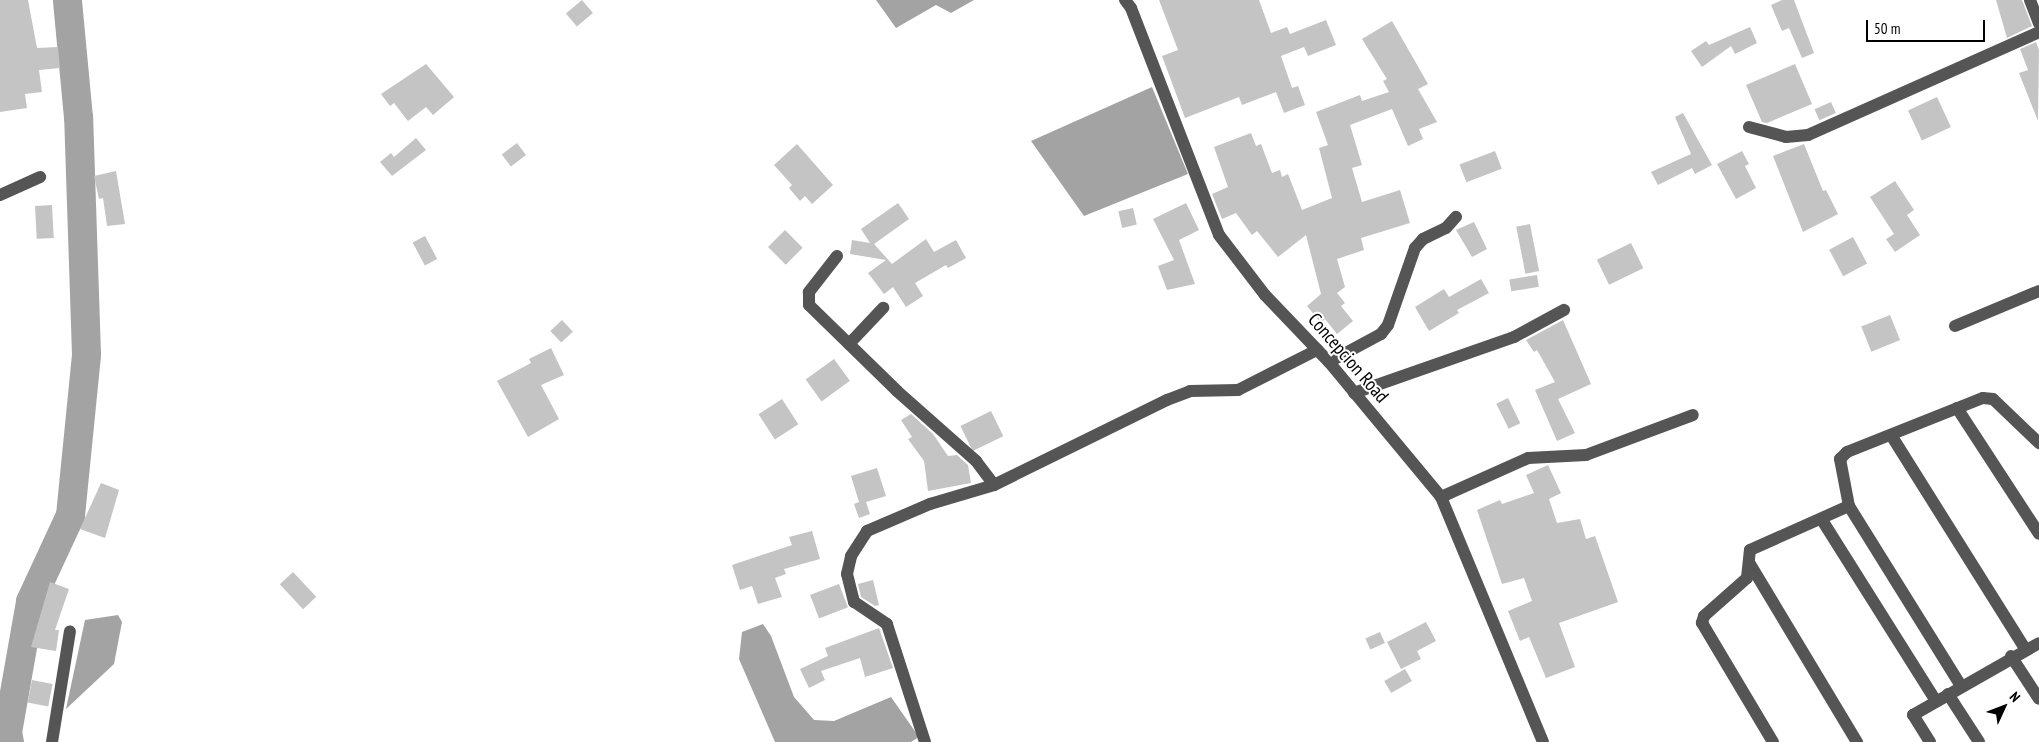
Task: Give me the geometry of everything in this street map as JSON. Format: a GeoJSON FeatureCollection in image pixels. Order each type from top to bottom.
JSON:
{"type":"FeatureCollection","features":[{"type":"Feature","properties":{"kind":"street","name":"Concepcion Road"},"geometry":{"type":"LineString","coordinates":[[1125,0],[1131,8],[1219,235],[1264,295],[1329,362],[1441,497],[1543,742]]}},
{"type":"Feature","properties":{"kind":"street"},"geometry":{"type":"LineString","coordinates":[[2030,0],[2039,23]]}},
{"type":"Feature","properties":{"kind":"street"},"geometry":{"type":"LineString","coordinates":[[1749,127],[1786,137],[1808,135],[2039,32]]}},
{"type":"Feature","properties":{"kind":"street"},"geometry":{"type":"LineString","coordinates":[[0,195],[40,177]]}},
{"type":"Feature","properties":{"kind":"street"},"geometry":{"type":"LineString","coordinates":[[1329,362],[1381,334],[1388,325],[1414,248],[1423,239],[1446,228],[1456,217]]}},
{"type":"Feature","properties":{"kind":"street"},"geometry":{"type":"LineString","coordinates":[[837,256],[809,292],[808,300],[849,344],[976,461],[994,485]]}},
{"type":"Feature","properties":{"kind":"street"},"geometry":{"type":"LineString","coordinates":[[1955,326],[2039,291]]}},
{"type":"Feature","properties":{"kind":"street"},"geometry":{"type":"LineString","coordinates":[[849,344],[883,308]]}},
{"type":"Feature","properties":{"kind":"street"},"geometry":{"type":"LineString","coordinates":[[1354,393],[1514,337],[1564,310]]}},
{"type":"Feature","properties":{"kind":"street"},"geometry":{"type":"LineString","coordinates":[[925,742],[887,624],[854,602],[848,574],[851,556],[867,531],[930,504],[994,485],[1167,400],[1190,391],[1238,390],[1317,350]]}},
{"type":"Feature","properties":{"kind":"street"},"geometry":{"type":"LineString","coordinates":[[1962,686],[1849,506],[1840,459],[1847,452],[1983,398],[1993,399],[2039,443]]}},
{"type":"Feature","properties":{"kind":"street"},"geometry":{"type":"LineString","coordinates":[[1957,408],[2039,534]]}},
{"type":"Feature","properties":{"kind":"street"},"geometry":{"type":"LineString","coordinates":[[1441,497],[1528,458],[1586,455],[1692,414]]}},
{"type":"Feature","properties":{"kind":"street"},"geometry":{"type":"LineString","coordinates":[[1891,435],[2026,650]]}},
{"type":"Feature","properties":{"kind":"street"},"geometry":{"type":"LineString","coordinates":[[1773,742],[1702,623],[1704,616],[1743,585],[1750,564],[1750,550],[1822,520],[1849,506]]}},
{"type":"Feature","properties":{"kind":"street"},"geometry":{"type":"LineString","coordinates":[[1822,520],[1936,701]]}},
{"type":"Feature","properties":{"kind":"street"},"geometry":{"type":"LineString","coordinates":[[1750,564],[1857,742]]}},
{"type":"Feature","properties":{"kind":"street"},"geometry":{"type":"LineString","coordinates":[[52,742],[70,631]]}},
{"type":"Feature","properties":{"kind":"street"},"geometry":{"type":"LineString","coordinates":[[1930,742],[1912,715],[2011,656],[2039,643]]}},
{"type":"Feature","properties":{"kind":"street"},"geometry":{"type":"LineString","coordinates":[[2011,656],[2039,699]]}},
{"type":"Feature","properties":{"kind":"street"},"geometry":{"type":"LineString","coordinates":[[1948,694],[1979,742]]}},
{"type":"Feature","properties":{"kind":"shaded area"},"geometry":{"type":"Polygon","coordinates":[[[876,0],[974,0],[951,13],[936,5],[896,28],[876,0]]]}},
{"type":"Feature","properties":{"kind":"shaded area"},"geometry":{"type":"Polygon","coordinates":[[[1152,87],[1188,174],[1084,216],[1031,141],[1152,87]]]}},
{"type":"Feature","properties":{"kind":"shaded area"},"geometry":{"type":"Polygon","coordinates":[[[118,615],[122,622],[114,664],[66,709],[85,620],[118,615]]]}},
{"type":"Feature","properties":{"kind":"shaded area"},"geometry":{"type":"Polygon","coordinates":[[[763,624],[771,636],[794,697],[814,720],[834,721],[891,697],[919,737],[911,742],[775,742],[739,659],[742,632],[763,624]]]}},
{"type":"Feature","properties":{"kind":"building"},"geometry":{"type":"Polygon","coordinates":[[[0,0],[28,0],[37,48],[58,47],[60,68],[39,70],[42,92],[25,94],[27,108],[0,112],[0,0]]]}},
{"type":"Feature","properties":{"kind":"building"},"geometry":{"type":"Polygon","coordinates":[[[582,0],[593,13],[577,27],[566,13],[582,0]]]}},
{"type":"Feature","properties":{"kind":"building"},"geometry":{"type":"Polygon","coordinates":[[[1159,0],[1259,0],[1271,33],[1287,27],[1290,34],[1326,20],[1336,45],[1308,56],[1304,47],[1281,56],[1292,88],[1298,86],[1305,105],[1284,113],[1276,92],[1242,105],[1239,97],[1185,118],[1162,56],[1178,50],[1159,0]]]}},
{"type":"Feature","properties":{"kind":"building"},"geometry":{"type":"Polygon","coordinates":[[[1782,0],[1794,0],[1814,53],[1802,58],[1789,28],[1782,31],[1771,5],[1782,0]]]}},
{"type":"Feature","properties":{"kind":"building"},"geometry":{"type":"Polygon","coordinates":[[[1996,0],[2022,0],[2032,26],[2007,38],[1996,0]]]}},
{"type":"Feature","properties":{"kind":"building"},"geometry":{"type":"Polygon","coordinates":[[[1392,21],[1428,84],[1418,89],[1437,122],[1419,129],[1423,139],[1408,146],[1392,109],[1350,125],[1362,165],[1352,168],[1362,202],[1400,190],[1410,223],[1361,238],[1364,250],[1337,259],[1345,287],[1337,293],[1345,303],[1341,306],[1353,321],[1337,334],[1325,319],[1321,323],[1307,306],[1321,294],[1306,235],[1278,257],[1257,231],[1252,235],[1236,213],[1222,219],[1212,194],[1228,187],[1214,147],[1251,133],[1256,146],[1261,144],[1272,173],[1280,170],[1282,177],[1288,174],[1302,210],[1332,198],[1319,148],[1328,145],[1316,112],[1360,95],[1362,101],[1389,92],[1383,81],[1387,79],[1362,39],[1392,21]]]}},
{"type":"Feature","properties":{"kind":"building"},"geometry":{"type":"Polygon","coordinates":[[[1750,27],[1757,43],[1735,54],[1731,46],[1702,67],[1691,51],[1706,41],[1709,45],[1750,27]]]}},
{"type":"Feature","properties":{"kind":"building"},"geometry":{"type":"Polygon","coordinates":[[[2036,42],[2039,50],[2038,121],[2019,73],[2028,70],[2020,49],[2036,42]]]}},
{"type":"Feature","properties":{"kind":"building"},"geometry":{"type":"Polygon","coordinates":[[[426,64],[454,97],[433,115],[426,107],[408,121],[394,103],[390,106],[381,94],[426,64]]]}},
{"type":"Feature","properties":{"kind":"building"},"geometry":{"type":"Polygon","coordinates":[[[1795,64],[1812,104],[1767,123],[1762,122],[1746,85],[1795,64]]]}},
{"type":"Feature","properties":{"kind":"building"},"geometry":{"type":"Polygon","coordinates":[[[1937,97],[1951,127],[1922,140],[1908,111],[1937,97]]]}},
{"type":"Feature","properties":{"kind":"building"},"geometry":{"type":"Polygon","coordinates":[[[1831,102],[1836,113],[1819,120],[1815,109],[1831,102]]]}},
{"type":"Feature","properties":{"kind":"building"},"geometry":{"type":"Polygon","coordinates":[[[1683,113],[1712,165],[1695,174],[1692,168],[1658,185],[1651,172],[1691,154],[1675,117],[1683,113]]]}},
{"type":"Feature","properties":{"kind":"building"},"geometry":{"type":"Polygon","coordinates":[[[416,138],[426,150],[392,176],[380,162],[391,153],[394,157],[416,138]]]}},
{"type":"Feature","properties":{"kind":"building"},"geometry":{"type":"Polygon","coordinates":[[[517,143],[526,155],[511,166],[502,154],[517,143]]]}},
{"type":"Feature","properties":{"kind":"building"},"geometry":{"type":"Polygon","coordinates":[[[797,144],[833,185],[812,204],[805,196],[800,201],[789,188],[792,185],[774,165],[797,144]]]}},
{"type":"Feature","properties":{"kind":"building"},"geometry":{"type":"Polygon","coordinates":[[[1804,144],[1823,191],[1826,190],[1838,214],[1803,232],[1773,156],[1804,144]]]}},
{"type":"Feature","properties":{"kind":"building"},"geometry":{"type":"Polygon","coordinates":[[[1495,151],[1502,169],[1466,182],[1460,165],[1495,151]]]}},
{"type":"Feature","properties":{"kind":"building"},"geometry":{"type":"Polygon","coordinates":[[[1742,151],[1749,164],[1745,166],[1756,188],[1736,199],[1717,164],[1742,151]]]}},
{"type":"Feature","properties":{"kind":"building"},"geometry":{"type":"Polygon","coordinates":[[[116,171],[125,224],[107,226],[103,198],[99,199],[94,176],[116,171]]]}},
{"type":"Feature","properties":{"kind":"building"},"geometry":{"type":"Polygon","coordinates":[[[1895,181],[1914,210],[1907,215],[1920,235],[1895,252],[1886,239],[1894,234],[1870,197],[1895,181]]]}},
{"type":"Feature","properties":{"kind":"building"},"geometry":{"type":"Polygon","coordinates":[[[898,203],[909,219],[874,244],[892,264],[926,239],[934,252],[956,240],[966,258],[948,268],[946,265],[915,283],[923,296],[906,307],[893,287],[884,294],[868,273],[886,260],[850,254],[852,240],[870,243],[861,229],[898,203]]]}},
{"type":"Feature","properties":{"kind":"building"},"geometry":{"type":"Polygon","coordinates":[[[1186,203],[1199,230],[1179,240],[1195,284],[1167,290],[1158,266],[1174,260],[1153,219],[1186,203]]]}},
{"type":"Feature","properties":{"kind":"building"},"geometry":{"type":"Polygon","coordinates":[[[52,205],[54,238],[37,239],[35,206],[52,205]]]}},
{"type":"Feature","properties":{"kind":"building"},"geometry":{"type":"Polygon","coordinates":[[[1133,208],[1137,225],[1122,228],[1118,211],[1133,208]]]}},
{"type":"Feature","properties":{"kind":"building"},"geometry":{"type":"Polygon","coordinates":[[[1474,222],[1487,249],[1472,257],[1456,230],[1474,222]]]}},
{"type":"Feature","properties":{"kind":"building"},"geometry":{"type":"Polygon","coordinates":[[[1530,224],[1539,271],[1525,274],[1516,227],[1530,224]]]}},
{"type":"Feature","properties":{"kind":"building"},"geometry":{"type":"Polygon","coordinates":[[[785,230],[803,248],[786,265],[768,247],[785,230]]]}},
{"type":"Feature","properties":{"kind":"building"},"geometry":{"type":"Polygon","coordinates":[[[425,236],[437,259],[425,266],[413,243],[425,236]]]}},
{"type":"Feature","properties":{"kind":"building"},"geometry":{"type":"Polygon","coordinates":[[[1853,237],[1867,263],[1843,276],[1829,250],[1853,237]]]}},
{"type":"Feature","properties":{"kind":"building"},"geometry":{"type":"Polygon","coordinates":[[[1631,243],[1643,268],[1609,285],[1597,260],[1631,243]]]}},
{"type":"Feature","properties":{"kind":"building"},"geometry":{"type":"Polygon","coordinates":[[[1537,275],[1539,287],[1511,291],[1509,279],[1537,275]]]}},
{"type":"Feature","properties":{"kind":"building"},"geometry":{"type":"Polygon","coordinates":[[[1481,279],[1489,293],[1457,310],[1459,313],[1429,331],[1415,307],[1444,289],[1449,297],[1481,279]]]}},
{"type":"Feature","properties":{"kind":"building"},"geometry":{"type":"Polygon","coordinates":[[[1890,315],[1900,340],[1871,352],[1861,327],[1890,315]]]}},
{"type":"Feature","properties":{"kind":"building"},"geometry":{"type":"Polygon","coordinates":[[[562,320],[573,332],[561,343],[550,331],[562,320]]]}},
{"type":"Feature","properties":{"kind":"building"},"geometry":{"type":"Polygon","coordinates":[[[1563,320],[1591,384],[1558,399],[1575,433],[1557,441],[1535,390],[1555,382],[1537,350],[1534,352],[1526,340],[1563,320]]]}},
{"type":"Feature","properties":{"kind":"building"},"geometry":{"type":"Polygon","coordinates":[[[551,348],[564,375],[541,385],[559,419],[528,437],[497,381],[531,363],[529,359],[551,348]]]}},
{"type":"Feature","properties":{"kind":"building"},"geometry":{"type":"Polygon","coordinates":[[[834,359],[850,381],[822,401],[806,380],[834,359]]]}},
{"type":"Feature","properties":{"kind":"building"},"geometry":{"type":"Polygon","coordinates":[[[1508,398],[1520,423],[1509,429],[1496,404],[1508,398]]]}},
{"type":"Feature","properties":{"kind":"building"},"geometry":{"type":"Polygon","coordinates":[[[782,399],[798,424],[775,439],[759,414],[782,399]]]}},
{"type":"Feature","properties":{"kind":"building"},"geometry":{"type":"Polygon","coordinates":[[[991,411],[1003,436],[973,451],[960,426],[991,411]]]}},
{"type":"Feature","properties":{"kind":"building"},"geometry":{"type":"Polygon","coordinates":[[[911,414],[933,434],[948,456],[957,455],[968,465],[971,483],[928,491],[924,461],[908,439],[912,437],[901,420],[911,414]]]}},
{"type":"Feature","properties":{"kind":"building"},"geometry":{"type":"Polygon","coordinates":[[[1548,465],[1561,493],[1549,499],[1557,523],[1580,519],[1586,539],[1595,536],[1618,602],[1559,623],[1575,667],[1546,678],[1529,637],[1520,641],[1508,611],[1532,601],[1524,578],[1502,584],[1477,510],[1500,500],[1502,504],[1534,493],[1526,475],[1548,465]]]}},
{"type":"Feature","properties":{"kind":"building"},"geometry":{"type":"Polygon","coordinates":[[[877,468],[886,496],[866,502],[870,514],[859,518],[854,504],[859,502],[851,476],[877,468]]]}},
{"type":"Feature","properties":{"kind":"building"},"geometry":{"type":"Polygon","coordinates":[[[101,483],[119,490],[105,538],[80,529],[101,483]]]}},
{"type":"Feature","properties":{"kind":"building"},"geometry":{"type":"Polygon","coordinates":[[[812,531],[820,559],[784,569],[786,574],[775,578],[782,597],[758,604],[752,586],[740,590],[732,565],[792,545],[789,537],[812,531]]]}},
{"type":"Feature","properties":{"kind":"building"},"geometry":{"type":"Polygon","coordinates":[[[293,572],[316,597],[303,609],[280,584],[293,572]]]}},
{"type":"Feature","properties":{"kind":"building"},"geometry":{"type":"Polygon","coordinates":[[[873,580],[879,605],[875,606],[861,597],[858,584],[873,580]]]}},
{"type":"Feature","properties":{"kind":"building"},"geometry":{"type":"Polygon","coordinates":[[[50,582],[69,589],[55,630],[59,630],[56,651],[31,647],[50,582]]]}},
{"type":"Feature","properties":{"kind":"building"},"geometry":{"type":"Polygon","coordinates":[[[839,584],[848,607],[819,618],[810,595],[839,584]]]}},
{"type":"Feature","properties":{"kind":"building"},"geometry":{"type":"Polygon","coordinates":[[[1426,622],[1436,641],[1417,651],[1421,659],[1401,669],[1387,642],[1426,622]]]}},
{"type":"Feature","properties":{"kind":"building"},"geometry":{"type":"Polygon","coordinates":[[[879,628],[893,668],[865,677],[860,658],[821,671],[825,680],[809,688],[800,669],[828,656],[825,648],[879,628]]]}},
{"type":"Feature","properties":{"kind":"building"},"geometry":{"type":"Polygon","coordinates":[[[1380,632],[1385,643],[1370,649],[1365,639],[1380,632]]]}},
{"type":"Feature","properties":{"kind":"building"},"geometry":{"type":"Polygon","coordinates":[[[1405,669],[1412,681],[1391,693],[1384,681],[1405,669]]]}},
{"type":"Feature","properties":{"kind":"building"},"geometry":{"type":"Polygon","coordinates":[[[32,680],[53,684],[48,707],[28,703],[32,680]]]}},
{"type":"Feature","properties":{"kind":"waterway"},"geometry":{"type":"LineString","coordinates":[[9,742],[7,732],[30,601],[70,515],[86,354],[78,117],[67,0]]}}]}
